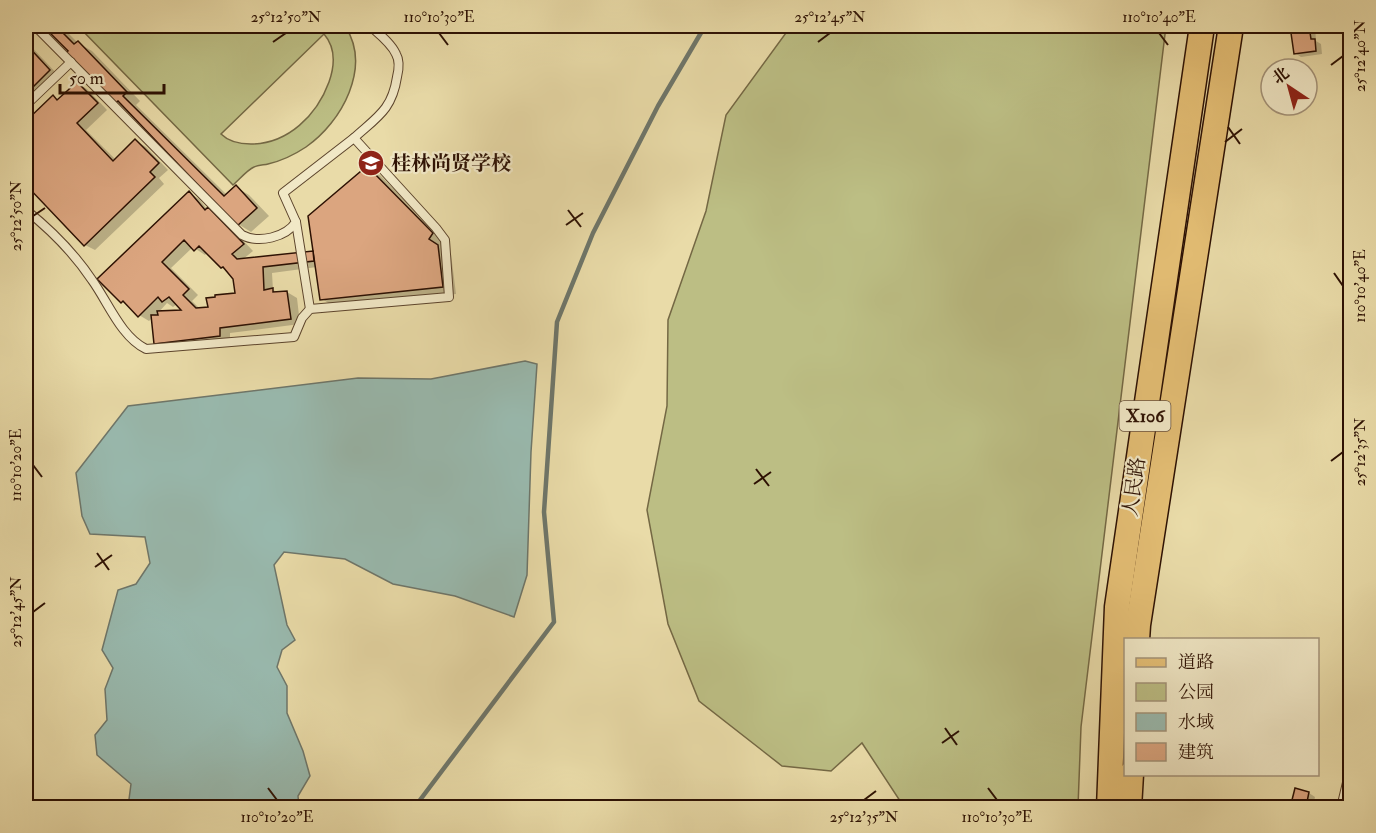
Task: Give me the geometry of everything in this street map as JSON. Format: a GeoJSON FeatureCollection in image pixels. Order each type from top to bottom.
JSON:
{"type":"FeatureCollection","features":[{"type":"Feature","properties":{"kind":"main road","name":"人民路"},"geometry":{"type":"LineString","coordinates":[[1108,807],[1117,607],[1202,26]]}},
{"type":"Feature","properties":{"kind":"main road","name":"人民路"},"geometry":{"type":"LineString","coordinates":[[1137,638],[1231,26]]}},
{"type":"Feature","properties":{"kind":"main road"},"geometry":{"type":"LineString","coordinates":[[1129,807],[1131,776]]}},
{"type":"Feature","properties":{"kind":"lane"},"geometry":{"type":"LineString","coordinates":[[35,26],[242,235],[253,239],[268,238],[285,233],[296,222]]}},
{"type":"Feature","properties":{"kind":"lane"},"geometry":{"type":"LineString","coordinates":[[310,309],[296,222],[283,193],[354,138],[386,108],[392,96],[399,69],[398,57],[394,49],[370,26]]}},
{"type":"Feature","properties":{"kind":"lane"},"geometry":{"type":"LineString","coordinates":[[1315,28],[1333,26]]}},
{"type":"Feature","properties":{"kind":"lane"},"geometry":{"type":"LineString","coordinates":[[26,105],[71,62]]}},
{"type":"Feature","properties":{"kind":"lane"},"geometry":{"type":"LineString","coordinates":[[26,210],[49,229],[78,262],[93,280],[129,336],[144,348],[294,337],[302,318],[310,309],[449,297],[444,240],[436,228],[354,138]]}},
{"type":"Feature","properties":{"kind":"lane"},"geometry":{"type":"LineString","coordinates":[[1341,807],[1350,770]]}},
{"type":"Feature","properties":{"kind":"green space"},"geometry":{"type":"Polygon","coordinates":[[[78,26],[345,26],[353,42],[355,59],[354,76],[341,109],[331,123],[306,147],[278,161],[254,167],[233,185],[78,26]],[[324,34],[221,134],[239,143],[264,143],[289,133],[299,125],[317,106],[329,82],[333,57],[328,39],[324,34]]]}},
{"type":"Feature","properties":{"kind":"green space"},"geometry":{"type":"Polygon","coordinates":[[[791,26],[1166,26],[1081,727],[1078,807],[904,807],[862,743],[831,771],[782,766],[699,701],[668,624],[647,510],[667,406],[668,320],[706,211],[726,115],[791,26]]]}},
{"type":"Feature","properties":{"kind":"water"},"geometry":{"type":"Polygon","coordinates":[[[525,361],[537,364],[531,452],[527,575],[514,617],[455,596],[393,584],[345,559],[284,552],[274,565],[287,625],[295,640],[282,650],[277,667],[287,686],[287,713],[303,751],[310,776],[298,796],[299,807],[128,807],[131,784],[97,755],[95,735],[107,720],[105,689],[113,668],[102,650],[118,590],[136,584],[150,563],[145,537],[90,534],[82,516],[76,473],[128,406],[358,378],[431,379],[525,361]]]}},
{"type":"Feature","properties":{"kind":"building"},"geometry":{"type":"Polygon","coordinates":[[[43,26],[56,26],[74,44],[78,41],[127,92],[123,96],[224,196],[236,185],[257,208],[237,226],[118,101],[114,104],[65,53],[68,51],[43,26]]]}},
{"type":"Feature","properties":{"kind":"building"},"geometry":{"type":"Polygon","coordinates":[[[1290,26],[1309,26],[1311,39],[1315,39],[1316,51],[1294,54],[1290,26]]]}},
{"type":"Feature","properties":{"kind":"building"},"geometry":{"type":"Polygon","coordinates":[[[26,44],[50,70],[26,94],[26,44]]]}},
{"type":"Feature","properties":{"kind":"building"},"geometry":{"type":"Polygon","coordinates":[[[77,82],[98,103],[77,123],[113,161],[135,139],[159,163],[150,172],[155,177],[84,246],[26,185],[26,121],[53,95],[57,100],[77,82]]]}},
{"type":"Feature","properties":{"kind":"building"},"geometry":{"type":"Polygon","coordinates":[[[367,166],[433,233],[429,239],[438,245],[443,287],[320,300],[308,216],[367,166]]]}},
{"type":"Feature","properties":{"kind":"building"},"geometry":{"type":"Polygon","coordinates":[[[189,191],[205,210],[208,207],[244,244],[232,254],[237,259],[313,251],[314,261],[263,267],[264,290],[273,288],[273,292],[287,291],[291,319],[220,328],[220,336],[154,344],[151,315],[158,315],[157,311],[181,310],[169,297],[162,302],[158,297],[138,317],[97,279],[189,191]],[[184,240],[162,262],[189,289],[183,295],[196,308],[208,307],[206,298],[235,293],[233,279],[223,267],[221,268],[199,246],[194,251],[184,240]]]}},
{"type":"Feature","properties":{"kind":"building"},"geometry":{"type":"Polygon","coordinates":[[[1295,788],[1309,792],[1307,802],[1315,804],[1314,808],[1290,808],[1295,788]]]}},
{"type":"Feature","properties":{"kind":"waterway"},"geometry":{"type":"LineString","coordinates":[[414,808],[554,622],[544,512],[557,322],[593,233],[658,106],[705,26]]}},
{"type":"Feature","properties":{"kind":"place","name":"桂林尚贤学校"},"geometry":{"type":"Point","coordinates":[371,163]}}]}
